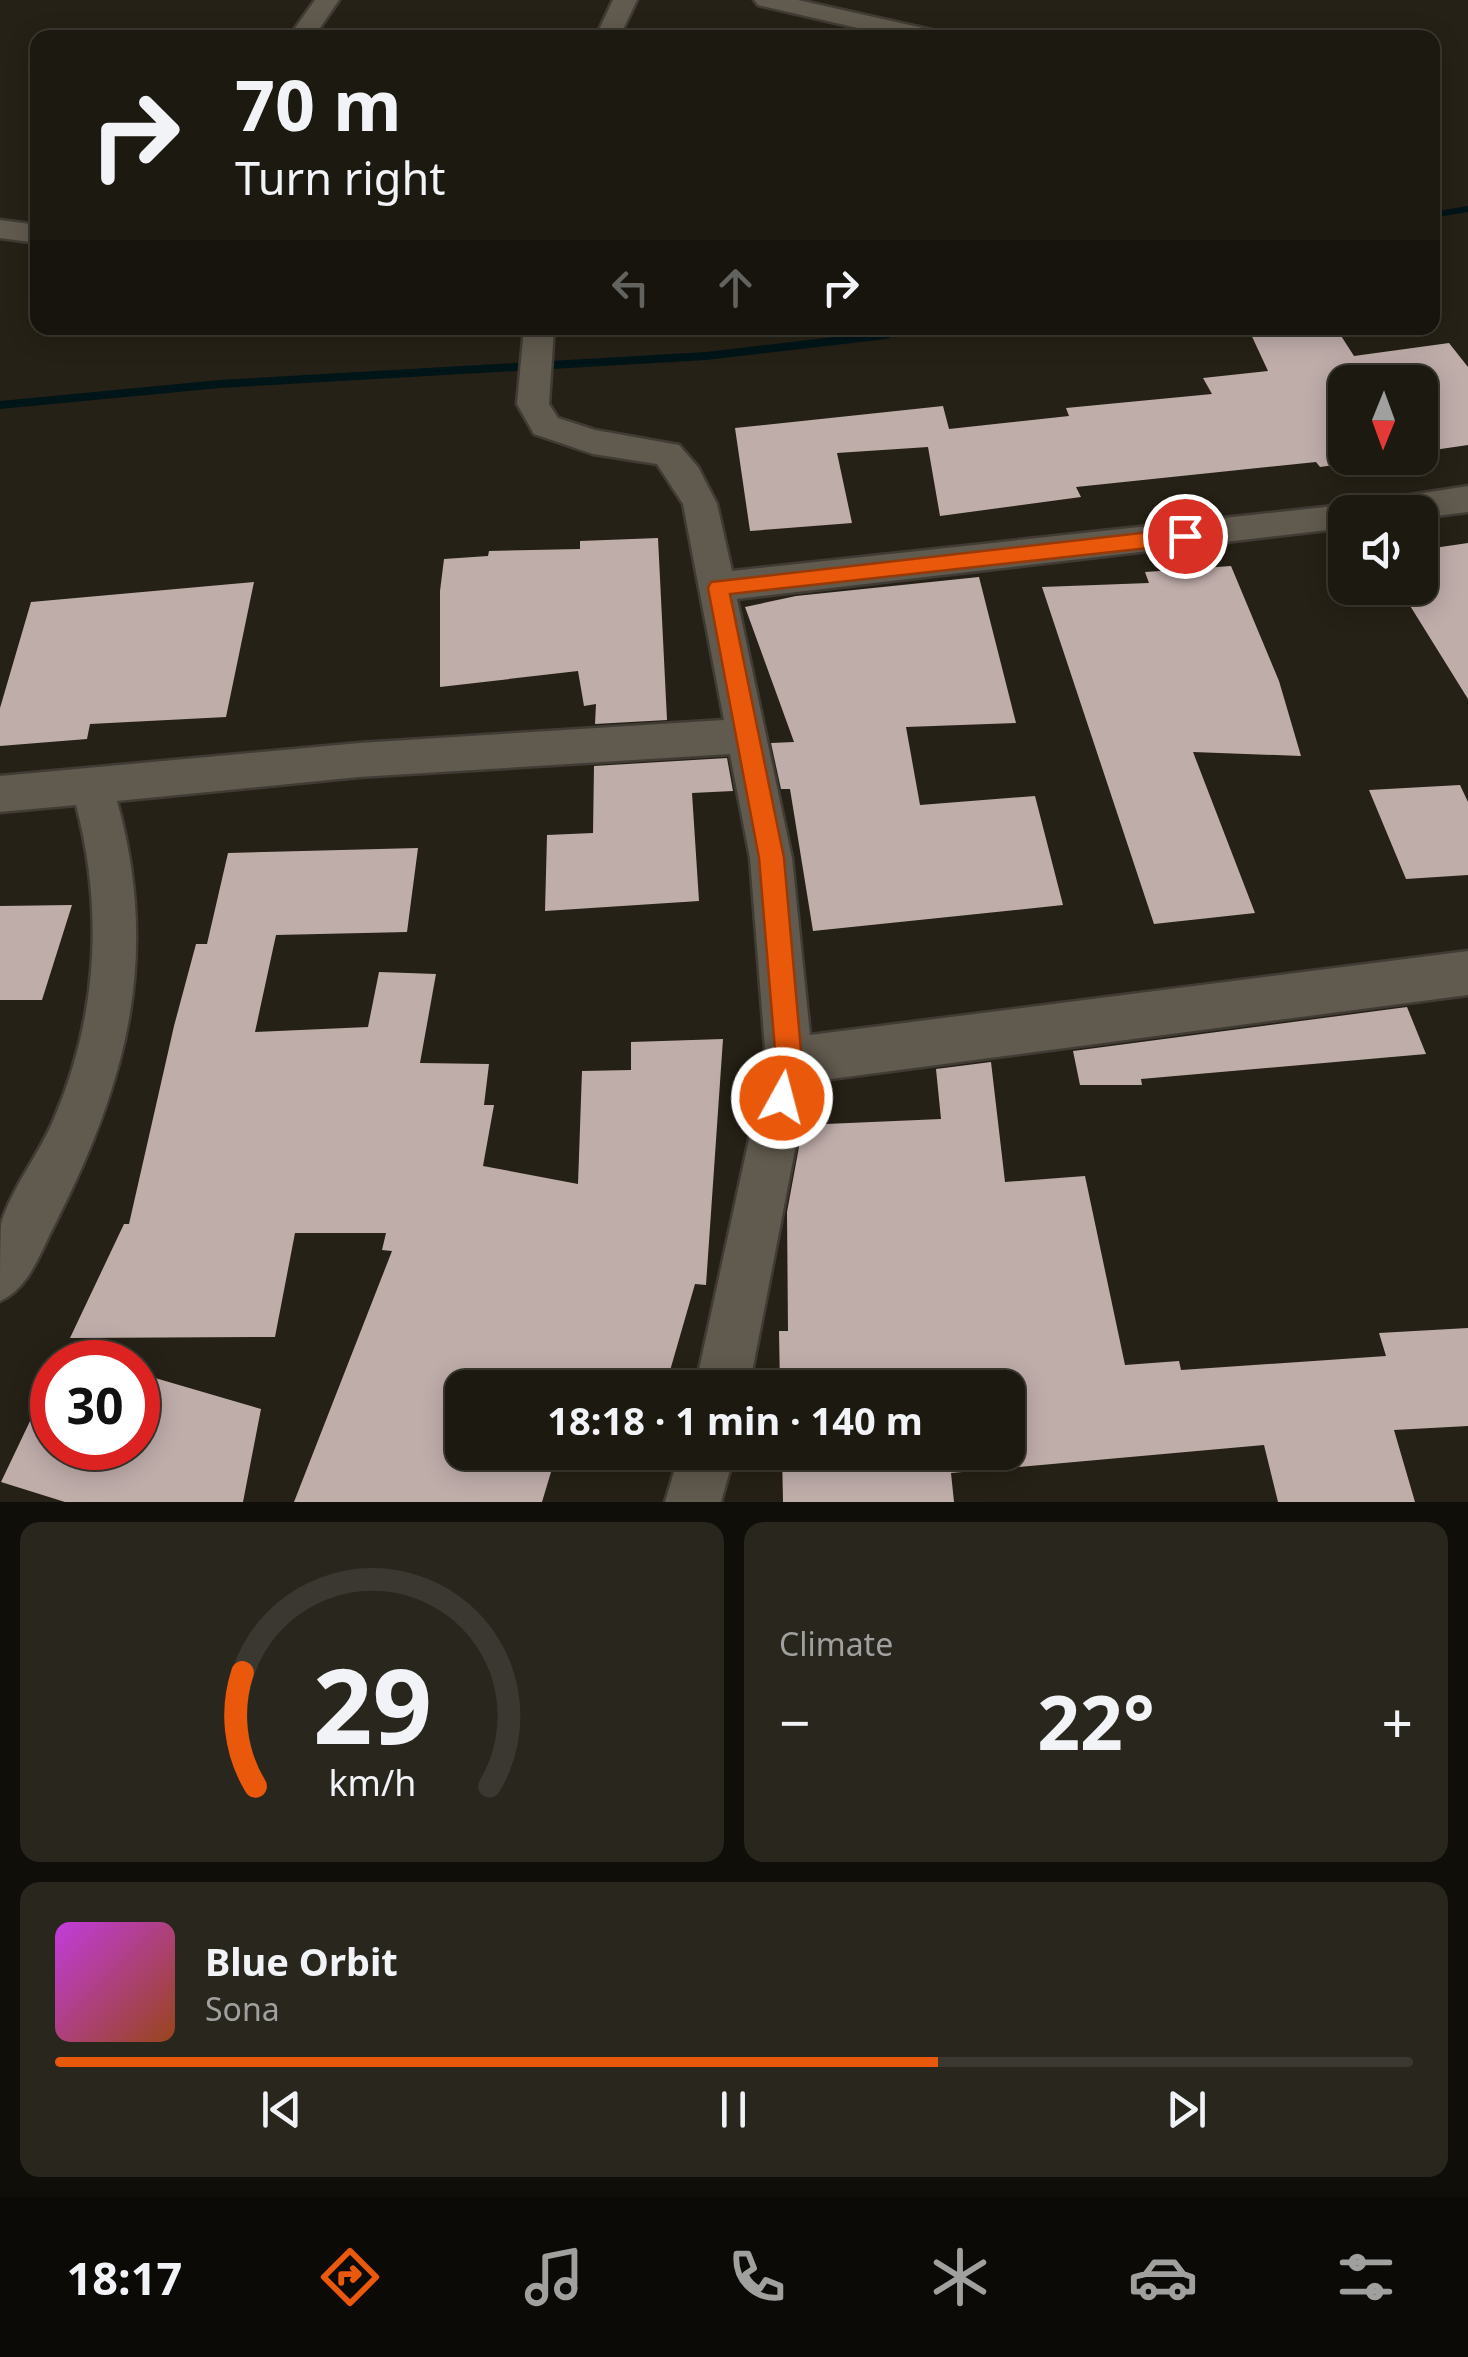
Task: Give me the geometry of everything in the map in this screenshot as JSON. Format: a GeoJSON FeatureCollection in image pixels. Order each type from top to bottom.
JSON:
{"type":"FeatureCollection","features":[{"type":"Feature","properties":{"kind":"street"},"geometry":{"type":"LineString","coordinates":[[306,30],[327,0]]}},
{"type":"Feature","properties":{"kind":"street"},"geometry":{"type":"LineString","coordinates":[[611,30],[624,0]]}},
{"type":"Feature","properties":{"kind":"street"},"geometry":{"type":"LineString","coordinates":[[766,0],[900,30]]}},
{"type":"Feature","properties":{"kind":"street"},"geometry":{"type":"LineString","coordinates":[[0,229],[30,233]]}},
{"type":"Feature","properties":{"kind":"street"},"geometry":{"type":"LineString","coordinates":[[539,335],[533,404],[546,426],[560,434],[667,454],[686,476],[700,504],[772,858],[789,1062],[726,1370]]}},
{"type":"Feature","properties":{"kind":"street"},"geometry":{"type":"LineString","coordinates":[[1438,503],[1468,499]]}},
{"type":"Feature","properties":{"kind":"street"},"geometry":{"type":"LineString","coordinates":[[718,588],[1328,517]]}},
{"type":"Feature","properties":{"kind":"street"},"geometry":{"type":"LineString","coordinates":[[0,794],[360,760],[747,736]]}},
{"type":"Feature","properties":{"kind":"street"},"geometry":{"type":"LineString","coordinates":[[0,1275],[41,1202],[90,1097],[114,998],[113,875],[92,785]]}},
{"type":"Feature","properties":{"kind":"street"},"geometry":{"type":"LineString","coordinates":[[789,1062],[1468,972]]}},
{"type":"Feature","properties":{"kind":"street"},"geometry":{"type":"LineString","coordinates":[[693,1502],[703,1470]]}},
{"type":"Feature","properties":{"kind":"building"},"geometry":{"type":"Polygon","coordinates":[[[1251,335],[1340,335],[1354,356],[1449,343],[1468,367],[1468,445],[1438,449],[1438,365],[1328,365],[1328,466],[1320,467],[1316,462],[1076,487],[1081,497],[940,516],[928,447],[837,453],[852,523],[750,531],[735,428],[943,406],[949,429],[1069,416],[1066,408],[1212,394],[1203,378],[1268,371],[1251,335]]]}},
{"type":"Feature","properties":{"kind":"building"},"geometry":{"type":"Polygon","coordinates":[[[658,538],[667,720],[595,724],[596,704],[584,706],[578,671],[440,687],[444,559],[488,556],[489,551],[580,549],[580,541],[658,538]]]}},
{"type":"Feature","properties":{"kind":"building"},"geometry":{"type":"Polygon","coordinates":[[[1468,543],[1468,699],[1410,605],[1438,605],[1438,547],[1468,543]]]}},
{"type":"Feature","properties":{"kind":"building"},"geometry":{"type":"Polygon","coordinates":[[[1231,566],[1279,681],[1301,756],[1193,752],[1255,913],[1154,924],[1042,587],[1149,583],[1145,572],[1231,566]]]}},
{"type":"Feature","properties":{"kind":"building"},"geometry":{"type":"Polygon","coordinates":[[[979,577],[1016,723],[906,727],[920,805],[1035,796],[1063,905],[813,931],[790,789],[781,789],[771,743],[794,742],[745,607],[796,596],[979,577]]]}},
{"type":"Feature","properties":{"kind":"building"},"geometry":{"type":"Polygon","coordinates":[[[254,582],[226,717],[90,724],[87,739],[0,746],[0,708],[31,602],[254,582]]]}},
{"type":"Feature","properties":{"kind":"building"},"geometry":{"type":"Polygon","coordinates":[[[727,758],[733,791],[692,793],[699,901],[545,911],[547,835],[593,833],[594,766],[727,758]]]}},
{"type":"Feature","properties":{"kind":"building"},"geometry":{"type":"Polygon","coordinates":[[[1460,785],[1468,802],[1468,875],[1406,879],[1369,790],[1460,785]]]}},
{"type":"Feature","properties":{"kind":"building"},"geometry":{"type":"Polygon","coordinates":[[[418,848],[407,932],[276,935],[255,1032],[368,1027],[379,972],[436,974],[420,1063],[489,1064],[484,1105],[494,1105],[483,1166],[578,1184],[582,1071],[631,1070],[631,1042],[723,1039],[706,1285],[695,1284],[670,1370],[445,1370],[445,1470],[552,1470],[542,1502],[294,1502],[392,1251],[382,1250],[386,1233],[295,1233],[275,1337],[70,1338],[124,1224],[129,1224],[174,1026],[196,944],[207,944],[228,853],[418,848]]]}},
{"type":"Feature","properties":{"kind":"building"},"geometry":{"type":"Polygon","coordinates":[[[72,905],[42,1000],[0,1000],[0,906],[72,905]]]}},
{"type":"Feature","properties":{"kind":"building"},"geometry":{"type":"Polygon","coordinates":[[[1407,1007],[1426,1054],[1141,1079],[1142,1085],[1080,1085],[1073,1051],[1407,1007]]]}},
{"type":"Feature","properties":{"kind":"building"},"geometry":{"type":"Polygon","coordinates":[[[991,1062],[1005,1182],[1085,1176],[1125,1365],[1179,1361],[1181,1370],[1386,1356],[1379,1333],[1468,1328],[1468,1426],[1394,1430],[1415,1502],[1278,1502],[1264,1445],[1025,1466],[1025,1370],[780,1370],[779,1331],[788,1331],[787,1212],[803,1125],[941,1119],[936,1069],[991,1062]]]}},
{"type":"Feature","properties":{"kind":"building"},"geometry":{"type":"Polygon","coordinates":[[[160,1379],[261,1409],[243,1502],[65,1502],[1,1482],[30,1421],[30,1470],[160,1470],[160,1379]]]}},
{"type":"Feature","properties":{"kind":"building"},"geometry":{"type":"Polygon","coordinates":[[[782,1470],[985,1470],[951,1473],[954,1502],[783,1502],[782,1470]]]}},
{"type":"Feature","properties":{"kind":"waterway"},"geometry":{"type":"LineString","coordinates":[[1440,214],[1468,209]]}},
{"type":"Feature","properties":{"kind":"waterway"},"geometry":{"type":"LineString","coordinates":[[0,405],[220,384],[706,356],[886,335]]}},
{"type":"Feature","properties":{"kind":"route"},"geometry":{"type":"LineString","coordinates":[[782,1098],[789,1062],[772,858],[718,588],[1185,536]]}}]}
